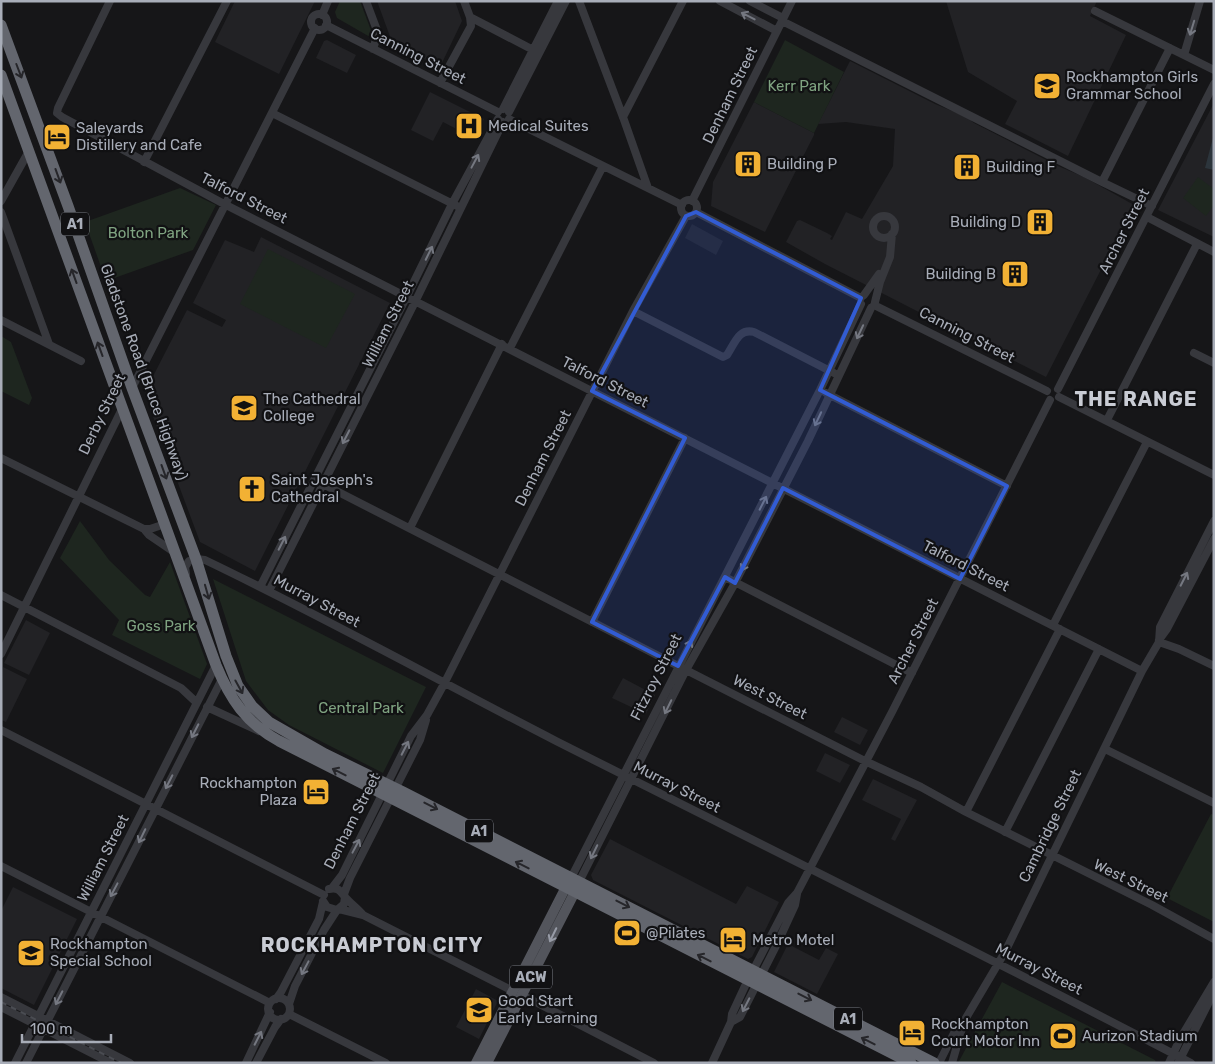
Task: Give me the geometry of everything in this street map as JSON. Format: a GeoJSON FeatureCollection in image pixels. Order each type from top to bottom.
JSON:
{"type":"FeatureCollection","features":[{"type":"Feature","properties":{"kind":"highway","name":"Gladstone Road (Bruce Highway)"},"geometry":{"type":"LineString","coordinates":[[1,25],[41,130],[132,388],[196,559],[226,656],[238,686],[252,706],[269,722],[389,791]]}},
{"type":"Feature","properties":{"kind":"highway","name":"A1"},"geometry":{"type":"LineString","coordinates":[[1,75],[6,96],[30,150],[192,602],[222,679],[231,698],[238,707],[263,732],[389,791],[755,978],[911,1063]]}},
{"type":"Feature","properties":{"kind":"highway"},"geometry":{"type":"LineString","coordinates":[[30,150],[39,138],[41,130]]}},
{"type":"Feature","properties":{"kind":"highway","name":"Derby Street"},"geometry":{"type":"LineString","coordinates":[[122,409],[132,388]]}},
{"type":"Feature","properties":{"kind":"highway"},"geometry":{"type":"LineString","coordinates":[[216,625],[224,671],[222,679]]}},
{"type":"Feature","properties":{"kind":"highway","name":"A1"},"geometry":{"type":"LineString","coordinates":[[755,978],[934,1063]]}},
{"type":"Feature","properties":{"kind":"main road","name":"Fitzroy Street"},"geometry":{"type":"LineString","coordinates":[[476,1063],[517,993],[573,885]]}},
{"type":"Feature","properties":{"kind":"main road","name":"Fitzroy Street"},"geometry":{"type":"LineString","coordinates":[[487,1063],[517,993]]}},
{"type":"Feature","properties":{"kind":"street","name":"Talford Street"},"geometry":{"type":"LineString","coordinates":[[110,1],[58,108],[57,113],[62,117],[226,205],[1142,671]]}},
{"type":"Feature","properties":{"kind":"street"},"geometry":{"type":"LineString","coordinates":[[144,162],[227,1]]}},
{"type":"Feature","properties":{"kind":"street"},"geometry":{"type":"LineString","coordinates":[[322,15],[328,1]]}},
{"type":"Feature","properties":{"kind":"street"},"geometry":{"type":"LineString","coordinates":[[366,1],[378,33],[373,49]]}},
{"type":"Feature","properties":{"kind":"street"},"geometry":{"type":"LineString","coordinates":[[440,83],[471,26],[464,1]]}},
{"type":"Feature","properties":{"kind":"street","name":"William Street"},"geometry":{"type":"LineString","coordinates":[[536,52],[558,1]]}},
{"type":"Feature","properties":{"kind":"street","name":"William Street"},"geometry":{"type":"LineString","coordinates":[[260,587],[408,296],[452,204],[566,1]]}},
{"type":"Feature","properties":{"kind":"street"},"geometry":{"type":"LineString","coordinates":[[578,1],[624,117],[648,188]]}},
{"type":"Feature","properties":{"kind":"street"},"geometry":{"type":"LineString","coordinates":[[624,117],[683,1]]}},
{"type":"Feature","properties":{"kind":"street"},"geometry":{"type":"LineString","coordinates":[[720,1],[777,31]]}},
{"type":"Feature","properties":{"kind":"street"},"geometry":{"type":"LineString","coordinates":[[750,1],[783,20],[1152,206]]}},
{"type":"Feature","properties":{"kind":"street","name":"Denham Street"},"geometry":{"type":"LineString","coordinates":[[692,202],[792,1]]}},
{"type":"Feature","properties":{"kind":"street"},"geometry":{"type":"LineString","coordinates":[[1184,55],[1200,1]]}},
{"type":"Feature","properties":{"kind":"street"},"geometry":{"type":"LineString","coordinates":[[1095,11],[1214,70]]}},
{"type":"Feature","properties":{"kind":"street"},"geometry":{"type":"LineString","coordinates":[[317,14],[322,15],[326,20],[326,26],[322,29],[315,28],[311,23],[312,18],[317,14]]}},
{"type":"Feature","properties":{"kind":"street"},"geometry":{"type":"LineString","coordinates":[[470,17],[536,52]]}},
{"type":"Feature","properties":{"kind":"street","name":"Canning Street"},"geometry":{"type":"LineString","coordinates":[[326,26],[682,205]]}},
{"type":"Feature","properties":{"kind":"street","name":"Derby Street"},"geometry":{"type":"LineString","coordinates":[[132,388],[315,28]]}},
{"type":"Feature","properties":{"kind":"street"},"geometry":{"type":"LineString","coordinates":[[1102,182],[1170,48]]}},
{"type":"Feature","properties":{"kind":"street","name":"Archer Street"},"geometry":{"type":"LineString","coordinates":[[1058,393],[1214,84]]}},
{"type":"Feature","properties":{"kind":"street"},"geometry":{"type":"LineString","coordinates":[[272,113],[461,208]]}},
{"type":"Feature","properties":{"kind":"street","name":"William Street"},"geometry":{"type":"LineString","coordinates":[[269,591],[416,300],[461,208],[503,115]]}},
{"type":"Feature","properties":{"kind":"street"},"geometry":{"type":"LineString","coordinates":[[1,201],[30,150]]}},
{"type":"Feature","properties":{"kind":"street"},"geometry":{"type":"LineString","coordinates":[[510,348],[603,166]]}},
{"type":"Feature","properties":{"kind":"street"},"geometry":{"type":"LineString","coordinates":[[686,202],[692,202],[696,206],[696,212],[692,216],[686,216],[682,212],[682,205],[686,202]]}},
{"type":"Feature","properties":{"kind":"street"},"geometry":{"type":"LineString","coordinates":[[1,212],[49,344]]}},
{"type":"Feature","properties":{"kind":"street"},"geometry":{"type":"LineString","coordinates":[[696,212],[862,299],[866,308],[874,305],[875,298],[871,294],[862,299]]}},
{"type":"Feature","properties":{"kind":"street","name":"Denham Street"},"geometry":{"type":"LineString","coordinates":[[345,896],[350,878],[411,736],[427,715],[444,684],[632,311],[686,216]]}},
{"type":"Feature","properties":{"kind":"street"},"geometry":{"type":"LineString","coordinates":[[881,216],[888,217],[893,221],[895,228],[892,234],[883,238],[876,235],[873,228],[875,221],[881,216]]}},
{"type":"Feature","properties":{"kind":"street"},"geometry":{"type":"LineString","coordinates":[[1146,217],[1214,252]]}},
{"type":"Feature","properties":{"kind":"street","name":"Fitzroy Street"},"geometry":{"type":"LineString","coordinates":[[573,885],[604,833],[686,670],[735,582],[874,305],[880,282],[890,257],[892,234]]}},
{"type":"Feature","properties":{"kind":"street","name":"Fitzroy Street"},"geometry":{"type":"LineString","coordinates":[[573,885],[595,829],[830,371],[862,299],[889,255],[889,250],[883,238]]}},
{"type":"Feature","properties":{"kind":"street"},"geometry":{"type":"LineString","coordinates":[[1108,420],[1197,244]]}},
{"type":"Feature","properties":{"kind":"street","name":"Canning Street"},"geometry":{"type":"LineString","coordinates":[[874,305],[1047,391]]}},
{"type":"Feature","properties":{"kind":"street"},"geometry":{"type":"LineString","coordinates":[[632,311],[723,357],[727,355],[742,332],[747,330],[838,374]]}},
{"type":"Feature","properties":{"kind":"street"},"geometry":{"type":"LineString","coordinates":[[1,320],[81,361]]}},
{"type":"Feature","properties":{"kind":"street"},"geometry":{"type":"LineString","coordinates":[[410,528],[502,344]]}},
{"type":"Feature","properties":{"kind":"street"},"geometry":{"type":"LineString","coordinates":[[842,346],[851,350]]}},
{"type":"Feature","properties":{"kind":"street"},"geometry":{"type":"LineString","coordinates":[[1194,353],[1214,363]]}},
{"type":"Feature","properties":{"kind":"street"},"geometry":{"type":"LineString","coordinates":[[1058,393],[1056,400],[1050,400],[1047,397],[1047,391],[1052,387],[1058,393],[1147,442],[1214,475]]}},
{"type":"Feature","properties":{"kind":"street"},"geometry":{"type":"LineString","coordinates":[[820,390],[1007,486]]}},
{"type":"Feature","properties":{"kind":"street","name":"Archer Street"},"geometry":{"type":"LineString","coordinates":[[712,1063],[731,1022],[740,1017],[788,903],[797,893],[810,869],[912,673],[1050,400]]}},
{"type":"Feature","properties":{"kind":"street","name":"Derby Street"},"geometry":{"type":"LineString","coordinates":[[1,654],[122,409]]}},
{"type":"Feature","properties":{"kind":"street"},"geometry":{"type":"LineString","coordinates":[[592,622],[685,438]]}},
{"type":"Feature","properties":{"kind":"street"},"geometry":{"type":"LineString","coordinates":[[966,812],[1147,442]]}},
{"type":"Feature","properties":{"kind":"street"},"geometry":{"type":"LineString","coordinates":[[1,458],[144,529],[149,535],[175,552]]}},
{"type":"Feature","properties":{"kind":"street","name":"West Street"},"geometry":{"type":"LineString","coordinates":[[315,480],[678,666],[866,761],[920,786],[966,812],[1152,905],[1214,939]]}},
{"type":"Feature","properties":{"kind":"street","name":"Cambridge Street"},"geometry":{"type":"LineString","coordinates":[[1159,641],[1160,627],[1214,521]]}},
{"type":"Feature","properties":{"kind":"street"},"geometry":{"type":"LineString","coordinates":[[144,529],[165,524]]}},
{"type":"Feature","properties":{"kind":"street","name":"Cambridge Street"},"geometry":{"type":"LineString","coordinates":[[938,1063],[954,1033],[963,1023],[999,964],[1142,671],[1167,630],[1214,539]]}},
{"type":"Feature","properties":{"kind":"street"},"geometry":{"type":"LineString","coordinates":[[1206,555],[1214,559]]}},
{"type":"Feature","properties":{"kind":"street"},"geometry":{"type":"LineString","coordinates":[[192,602],[194,597],[185,570],[187,564],[196,559]]}},
{"type":"Feature","properties":{"kind":"street","name":"Murray Street"},"geometry":{"type":"LineString","coordinates":[[196,559],[205,560],[269,591],[444,684],[999,964],[1173,1053],[1180,1060],[1191,1063]]}},
{"type":"Feature","properties":{"kind":"street"},"geometry":{"type":"LineString","coordinates":[[725,577],[912,673]]}},
{"type":"Feature","properties":{"kind":"street"},"geometry":{"type":"LineString","coordinates":[[1,596],[181,688],[196,702]]}},
{"type":"Feature","properties":{"kind":"street"},"geometry":{"type":"LineString","coordinates":[[1159,641],[1214,666]]}},
{"type":"Feature","properties":{"kind":"street"},"geometry":{"type":"LineString","coordinates":[[1005,832],[1099,649]]}},
{"type":"Feature","properties":{"kind":"street","name":"William Street"},"geometry":{"type":"LineString","coordinates":[[15,1063],[216,665]]}},
{"type":"Feature","properties":{"kind":"street","name":"William Street"},"geometry":{"type":"LineString","coordinates":[[26,1063],[222,679]]}},
{"type":"Feature","properties":{"kind":"street"},"geometry":{"type":"LineString","coordinates":[[207,708],[252,729],[263,732]]}},
{"type":"Feature","properties":{"kind":"street"},"geometry":{"type":"LineString","coordinates":[[1,730],[324,898],[327,908],[363,914],[654,1063]]}},
{"type":"Feature","properties":{"kind":"street"},"geometry":{"type":"LineString","coordinates":[[1105,750],[1214,803]]}},
{"type":"Feature","properties":{"kind":"street","name":"Denham Street"},"geometry":{"type":"LineString","coordinates":[[332,888],[342,875],[389,791]]}},
{"type":"Feature","properties":{"kind":"street"},"geometry":{"type":"LineString","coordinates":[[595,829],[604,833]]}},
{"type":"Feature","properties":{"kind":"street"},"geometry":{"type":"LineString","coordinates":[[1,866],[100,917],[273,1001],[282,998],[289,1004]]}},
{"type":"Feature","properties":{"kind":"street"},"geometry":{"type":"LineString","coordinates":[[246,1063],[270,1012],[273,1001],[319,919],[324,898],[332,888],[339,889],[363,914]]}},
{"type":"Feature","properties":{"kind":"street"},"geometry":{"type":"LineString","coordinates":[[289,1014],[289,1004],[295,986],[324,930],[338,909],[344,904],[345,896]]}},
{"type":"Feature","properties":{"kind":"street"},"geometry":{"type":"LineString","coordinates":[[1169,1063],[1202,999],[1214,982]]}},
{"type":"Feature","properties":{"kind":"street"},"geometry":{"type":"LineString","coordinates":[[1180,1060],[1209,1002],[1214,987]]}},
{"type":"Feature","properties":{"kind":"street"},"geometry":{"type":"LineString","coordinates":[[1,998],[37,1020],[130,1063]]}},
{"type":"Feature","properties":{"kind":"street"},"geometry":{"type":"LineString","coordinates":[[1,1007],[37,1020]]}},
{"type":"Feature","properties":{"kind":"street"},"geometry":{"type":"LineString","coordinates":[[270,1012],[274,1018],[281,1019]]}},
{"type":"Feature","properties":{"kind":"street"},"geometry":{"type":"LineString","coordinates":[[256,1063],[275,1026],[289,1014]]}},
{"type":"Feature","properties":{"kind":"street"},"geometry":{"type":"LineString","coordinates":[[289,1014],[386,1063]]}},
{"type":"Feature","properties":{"kind":"street","name":"Cambridge Street"},"geometry":{"type":"LineString","coordinates":[[952,1063],[963,1023]]}},
{"type":"Feature","properties":{"kind":"street"},"geometry":{"type":"LineString","coordinates":[[45,1024],[111,1063]]}},
{"type":"Feature","properties":{"kind":"highlighted area"},"geometry":{"type":"Polygon","coordinates":[[[696,212],[861,298],[820,390],[1007,486],[960,579],[783,488],[735,583],[725,577],[678,666],[592,622],[685,438],[592,391],[686,216],[696,212]]]}},
{"type":"Feature","properties":{"kind":"shaded area"},"geometry":{"type":"Polygon","coordinates":[[[235,1],[315,1],[279,74],[215,42],[235,1]]]}},
{"type":"Feature","properties":{"kind":"shaded area"},"geometry":{"type":"Polygon","coordinates":[[[377,1],[455,1],[462,21],[440,67],[392,42],[377,1]]]}},
{"type":"Feature","properties":{"kind":"shaded area","name":"Rockhampton Girls Grammar School"},"geometry":{"type":"Polygon","coordinates":[[[946,1],[1097,1],[1090,16],[1126,35],[1068,156],[1005,124],[1017,101],[968,72],[946,1]]]}},
{"type":"Feature","properties":{"kind":"shaded area"},"geometry":{"type":"Polygon","coordinates":[[[327,40],[356,55],[347,73],[316,58],[324,41],[327,40]]]}},
{"type":"Feature","properties":{"kind":"shaded area"},"geometry":{"type":"Polygon","coordinates":[[[850,61],[935,104],[967,117],[974,123],[1058,166],[1084,177],[1134,205],[1046,377],[825,264],[786,242],[797,221],[800,220],[832,236],[830,239],[832,240],[846,212],[862,219],[893,166],[895,129],[846,122],[818,124],[850,61]]]}},
{"type":"Feature","properties":{"kind":"shaded area"},"geometry":{"type":"Polygon","coordinates":[[[430,92],[484,119],[474,138],[443,122],[433,141],[411,130],[430,92]]]}},
{"type":"Feature","properties":{"kind":"shaded area"},"geometry":{"type":"Polygon","coordinates":[[[754,102],[814,133],[765,232],[711,206],[713,182],[754,102]]]}},
{"type":"Feature","properties":{"kind":"shaded area"},"geometry":{"type":"Polygon","coordinates":[[[1214,103],[1214,237],[1158,210],[1214,103]]]}},
{"type":"Feature","properties":{"kind":"shaded area"},"geometry":{"type":"Polygon","coordinates":[[[1214,134],[1214,170],[1205,168],[1214,134]]]}},
{"type":"Feature","properties":{"kind":"shaded area"},"geometry":{"type":"Polygon","coordinates":[[[692,224],[723,241],[716,255],[685,238],[692,224]]]}},
{"type":"Feature","properties":{"kind":"shaded area","name":"The Cathedral College"},"geometry":{"type":"Polygon","coordinates":[[[261,237],[390,303],[255,571],[200,542],[148,403],[150,402],[148,396],[145,397],[146,390],[187,310],[222,327],[226,320],[193,303],[225,240],[254,252],[261,237]]]}},
{"type":"Feature","properties":{"kind":"shaded area"},"geometry":{"type":"Polygon","coordinates":[[[26,620],[50,633],[29,675],[4,663],[26,620]]]}},
{"type":"Feature","properties":{"kind":"shaded area"},"geometry":{"type":"Polygon","coordinates":[[[3,667],[27,679],[6,722],[1,720],[3,667]]]}},
{"type":"Feature","properties":{"kind":"shaded area"},"geometry":{"type":"Polygon","coordinates":[[[623,678],[655,695],[646,714],[612,698],[623,678]]]}},
{"type":"Feature","properties":{"kind":"shaded area"},"geometry":{"type":"Polygon","coordinates":[[[842,717],[868,730],[860,745],[834,732],[842,717]]]}},
{"type":"Feature","properties":{"kind":"shaded area"},"geometry":{"type":"Polygon","coordinates":[[[825,753],[850,765],[840,783],[816,771],[825,753]]]}},
{"type":"Feature","properties":{"kind":"shaded area"},"geometry":{"type":"Polygon","coordinates":[[[873,779],[917,800],[895,841],[891,839],[901,819],[862,800],[873,779]]]}},
{"type":"Feature","properties":{"kind":"shaded area"},"geometry":{"type":"Polygon","coordinates":[[[610,839],[736,904],[747,886],[779,902],[752,957],[748,959],[593,880],[591,875],[610,839]]]}},
{"type":"Feature","properties":{"kind":"shaded area","name":"Rockhampton Special School"},"geometry":{"type":"Polygon","coordinates":[[[13,887],[77,919],[34,1005],[1,988],[1,911],[13,887]]]}},
{"type":"Feature","properties":{"kind":"shaded area"},"geometry":{"type":"Polygon","coordinates":[[[788,944],[819,960],[826,948],[838,954],[817,994],[774,972],[788,944]]]}},
{"type":"Feature","properties":{"kind":"shaded area","name":"Good Start Early Learning"},"geometry":{"type":"Polygon","coordinates":[[[476,989],[498,1001],[479,1039],[456,1027],[476,989]]]}},
{"type":"Feature","properties":{"kind":"green space"},"geometry":{"type":"Polygon","coordinates":[[[340,1],[360,1],[372,33],[370,37],[337,18],[335,12],[340,1]]]}},
{"type":"Feature","properties":{"kind":"green space","name":"Kerr Park"},"geometry":{"type":"Polygon","coordinates":[[[785,40],[844,72],[814,133],[754,102],[785,40]]]}},
{"type":"Feature","properties":{"kind":"green space"},"geometry":{"type":"Polygon","coordinates":[[[1198,177],[1214,189],[1214,205],[1206,216],[1183,198],[1198,177]]]}},
{"type":"Feature","properties":{"kind":"green space","name":"Bolton Park"},"geometry":{"type":"Polygon","coordinates":[[[180,188],[216,205],[193,250],[106,281],[85,222],[180,188]]]}},
{"type":"Feature","properties":{"kind":"green space"},"geometry":{"type":"Polygon","coordinates":[[[268,249],[355,294],[326,348],[240,304],[268,249]]]}},
{"type":"Feature","properties":{"kind":"green space"},"geometry":{"type":"Polygon","coordinates":[[[1,336],[11,342],[32,398],[29,405],[1,391],[1,336]]]}},
{"type":"Feature","properties":{"kind":"green space","name":"Goss Park"},"geometry":{"type":"Polygon","coordinates":[[[80,521],[109,560],[145,595],[150,597],[170,562],[207,664],[200,679],[112,635],[119,620],[60,558],[80,521]]]}},
{"type":"Feature","properties":{"kind":"green space","name":"Central Park"},"geometry":{"type":"Polygon","coordinates":[[[213,579],[426,687],[383,773],[289,725],[268,710],[246,681],[213,579]]]}},
{"type":"Feature","properties":{"kind":"green space"},"geometry":{"type":"Polygon","coordinates":[[[1211,814],[1214,815],[1214,922],[1167,898],[1211,814]]]}},
{"type":"Feature","properties":{"kind":"green space","name":"Aurizon Stadium"},"geometry":{"type":"Polygon","coordinates":[[[1002,982],[1155,1060],[1156,1063],[958,1063],[1002,982]]]}},
{"type":"Feature","properties":{"kind":"railway"},"geometry":{"type":"LineString","coordinates":[[1,1002],[121,1063]]}},
{"type":"Feature","properties":{"kind":"place","name":"Rockhampton Girls Grammar School"},"geometry":{"type":"Point","coordinates":[1047,86]}},
{"type":"Feature","properties":{"kind":"place","name":"Medical Suites"},"geometry":{"type":"Point","coordinates":[469,126]}},
{"type":"Feature","properties":{"kind":"place","name":"Saleyards Distillery and Cafe"},"geometry":{"type":"Point","coordinates":[57,137]}},
{"type":"Feature","properties":{"kind":"place","name":"Building P"},"geometry":{"type":"Point","coordinates":[748,164]}},
{"type":"Feature","properties":{"kind":"place","name":"Building F"},"geometry":{"type":"Point","coordinates":[967,167]}},
{"type":"Feature","properties":{"kind":"place","name":"Building D"},"geometry":{"type":"Point","coordinates":[1040,222]}},
{"type":"Feature","properties":{"kind":"place","name":"Building B"},"geometry":{"type":"Point","coordinates":[1015,274]}},
{"type":"Feature","properties":{"kind":"place","name":"The Cathedral College"},"geometry":{"type":"Point","coordinates":[244,408]}},
{"type":"Feature","properties":{"kind":"place","name":"Saint Joseph's Cathedral"},"geometry":{"type":"Point","coordinates":[252,489]}},
{"type":"Feature","properties":{"kind":"place","name":"Rockhampton Plaza"},"geometry":{"type":"Point","coordinates":[316,792]}},
{"type":"Feature","properties":{"kind":"place","name":"@Pilates"},"geometry":{"type":"Point","coordinates":[627,933]}},
{"type":"Feature","properties":{"kind":"place","name":"Metro Motel"},"geometry":{"type":"Point","coordinates":[733,940]}},
{"type":"Feature","properties":{"kind":"place","name":"Rockhampton Special School"},"geometry":{"type":"Point","coordinates":[31,953]}},
{"type":"Feature","properties":{"kind":"place","name":"Good Start Early Learning"},"geometry":{"type":"Point","coordinates":[479,1010]}},
{"type":"Feature","properties":{"kind":"place","name":"Rockhampton Court Motor Inn"},"geometry":{"type":"Point","coordinates":[912,1033]}},
{"type":"Feature","properties":{"kind":"place","name":"Aurizon Stadium"},"geometry":{"type":"Point","coordinates":[1063,1036]}},
{"type":"Feature","properties":{"kind":"district","name":"THE RANGE"},"geometry":{"type":"Point","coordinates":[1136,399]}},
{"type":"Feature","properties":{"kind":"district","name":"ROCKHAMPTON CITY"},"geometry":{"type":"Point","coordinates":[372,945]}}]}
